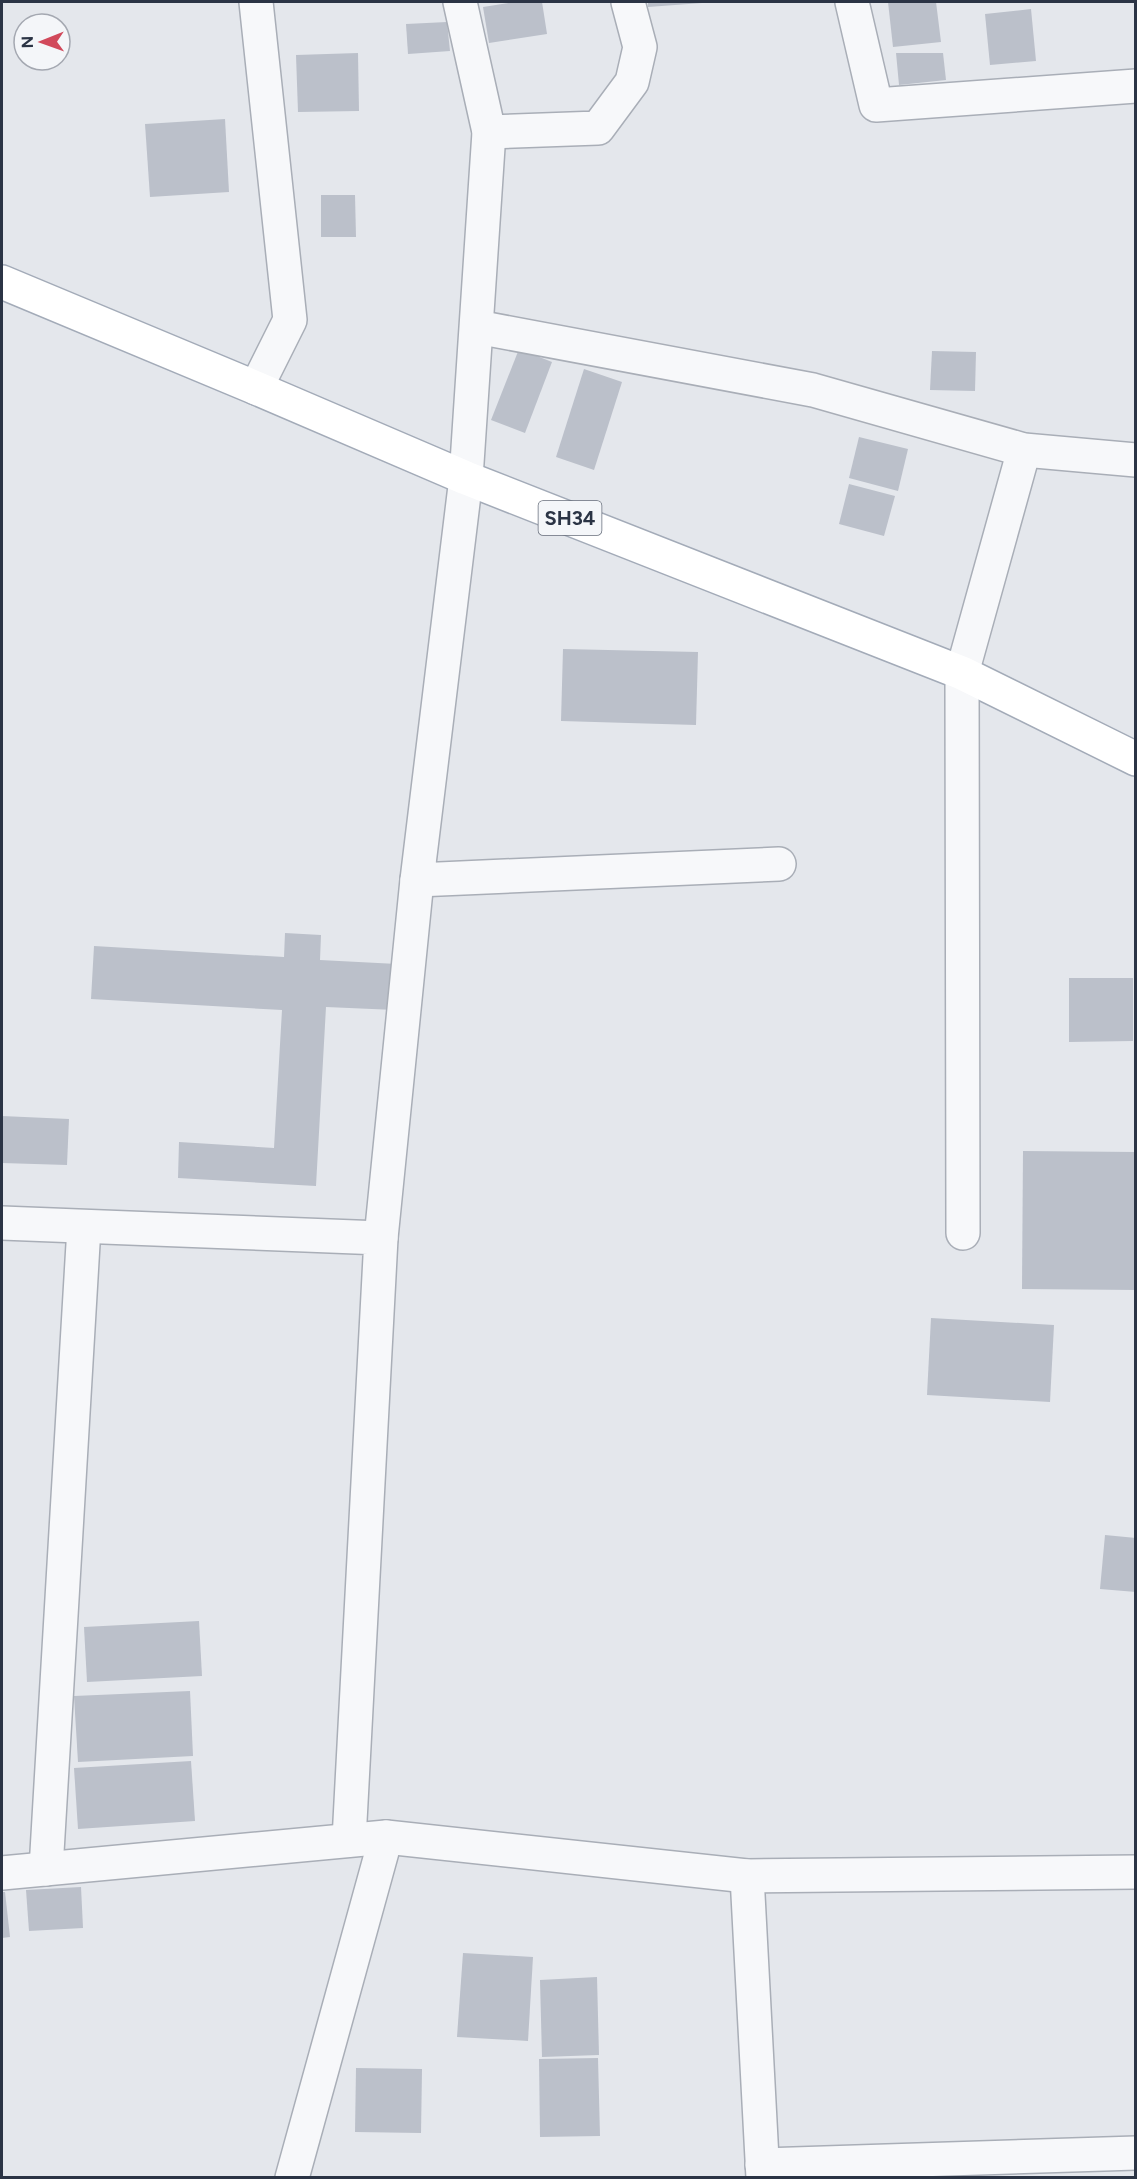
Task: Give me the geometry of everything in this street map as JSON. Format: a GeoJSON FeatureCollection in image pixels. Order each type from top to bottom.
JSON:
{"type":"FeatureCollection","features":[{"type":"Feature","properties":{"kind":"main road","name":"SH34"},"geometry":{"type":"LineString","coordinates":[[2,282],[466,477],[962,673],[1136,759]]}},
{"type":"Feature","properties":{"kind":"street"},"geometry":{"type":"LineString","coordinates":[[256,2],[290,320],[256,387]]}},
{"type":"Feature","properties":{"kind":"street"},"geometry":{"type":"LineString","coordinates":[[349,1840],[381,1238],[417,880],[466,477],[489,132],[460,2]]}},
{"type":"Feature","properties":{"kind":"street"},"geometry":{"type":"LineString","coordinates":[[489,132],[598,128],[632,82],[640,47],[628,2]]}},
{"type":"Feature","properties":{"kind":"street"},"geometry":{"type":"LineString","coordinates":[[852,2],[876,105],[1136,86]]}},
{"type":"Feature","properties":{"kind":"street"},"geometry":{"type":"LineString","coordinates":[[477,327],[813,390],[1024,450],[1136,460]]}},
{"type":"Feature","properties":{"kind":"street"},"geometry":{"type":"LineString","coordinates":[[963,1233],[962,673],[1024,450]]}},
{"type":"Feature","properties":{"kind":"street"},"geometry":{"type":"LineString","coordinates":[[417,880],[779,864]]}},
{"type":"Feature","properties":{"kind":"street"},"geometry":{"type":"LineString","coordinates":[[2,1223],[381,1238]]}},
{"type":"Feature","properties":{"kind":"street"},"geometry":{"type":"LineString","coordinates":[[46,1869],[84,1227]]}},
{"type":"Feature","properties":{"kind":"street"},"geometry":{"type":"LineString","coordinates":[[2,1873],[386,1837],[747,1876],[1136,1872]]}},
{"type":"Feature","properties":{"kind":"street"},"geometry":{"type":"LineString","coordinates":[[292,2178],[386,1837]]}},
{"type":"Feature","properties":{"kind":"street"},"geometry":{"type":"LineString","coordinates":[[747,1876],[763,2171],[1136,2153]]}},
{"type":"Feature","properties":{"kind":"building"},"geometry":{"type":"Polygon","coordinates":[[[514,2],[542,2],[547,34],[489,43],[483,7],[514,2]]]}},
{"type":"Feature","properties":{"kind":"building"},"geometry":{"type":"Polygon","coordinates":[[[648,2],[702,2],[702,3],[648,7],[648,2]]]}},
{"type":"Feature","properties":{"kind":"building"},"geometry":{"type":"Polygon","coordinates":[[[888,2],[936,2],[941,42],[893,47],[888,2]]]}},
{"type":"Feature","properties":{"kind":"building"},"geometry":{"type":"Polygon","coordinates":[[[1031,9],[1036,61],[990,65],[985,14],[1031,9]]]}},
{"type":"Feature","properties":{"kind":"building"},"geometry":{"type":"Polygon","coordinates":[[[447,22],[450,51],[408,54],[406,24],[447,22]]]}},
{"type":"Feature","properties":{"kind":"building"},"geometry":{"type":"Polygon","coordinates":[[[358,53],[359,111],[298,112],[296,55],[358,53]]]}},
{"type":"Feature","properties":{"kind":"building"},"geometry":{"type":"Polygon","coordinates":[[[896,53],[943,53],[946,80],[899,85],[896,53]]]}},
{"type":"Feature","properties":{"kind":"building"},"geometry":{"type":"Polygon","coordinates":[[[225,119],[229,192],[150,197],[145,124],[225,119]]]}},
{"type":"Feature","properties":{"kind":"building"},"geometry":{"type":"Polygon","coordinates":[[[321,195],[355,195],[356,237],[321,237],[321,195]]]}},
{"type":"Feature","properties":{"kind":"building"},"geometry":{"type":"Polygon","coordinates":[[[519,349],[552,362],[525,433],[491,420],[519,349]]]}},
{"type":"Feature","properties":{"kind":"building"},"geometry":{"type":"Polygon","coordinates":[[[932,351],[976,352],[975,391],[930,390],[932,351]]]}},
{"type":"Feature","properties":{"kind":"building"},"geometry":{"type":"Polygon","coordinates":[[[584,369],[622,382],[594,470],[556,457],[584,369]]]}},
{"type":"Feature","properties":{"kind":"building"},"geometry":{"type":"Polygon","coordinates":[[[859,437],[908,449],[898,491],[849,478],[859,437]]]}},
{"type":"Feature","properties":{"kind":"building"},"geometry":{"type":"Polygon","coordinates":[[[849,484],[895,496],[884,536],[839,524],[849,484]]]}},
{"type":"Feature","properties":{"kind":"building"},"geometry":{"type":"Polygon","coordinates":[[[563,649],[698,652],[696,725],[561,721],[563,649]]]}},
{"type":"Feature","properties":{"kind":"building"},"geometry":{"type":"Polygon","coordinates":[[[285,933],[321,935],[320,960],[397,964],[395,1010],[326,1007],[316,1186],[178,1178],[179,1142],[274,1148],[282,1010],[91,999],[94,946],[284,957],[285,933]]]}},
{"type":"Feature","properties":{"kind":"building"},"geometry":{"type":"Polygon","coordinates":[[[1069,978],[1133,978],[1133,1041],[1069,1042],[1069,978]]]}},
{"type":"Feature","properties":{"kind":"building"},"geometry":{"type":"Polygon","coordinates":[[[2,1116],[69,1119],[67,1165],[2,1163],[2,1116]]]}},
{"type":"Feature","properties":{"kind":"building"},"geometry":{"type":"Polygon","coordinates":[[[1023,1151],[1136,1152],[1136,1290],[1022,1289],[1023,1151]]]}},
{"type":"Feature","properties":{"kind":"building"},"geometry":{"type":"Polygon","coordinates":[[[931,1318],[1054,1325],[1050,1402],[927,1395],[931,1318]]]}},
{"type":"Feature","properties":{"kind":"building"},"geometry":{"type":"Polygon","coordinates":[[[1105,1535],[1136,1538],[1136,1592],[1100,1589],[1105,1535]]]}},
{"type":"Feature","properties":{"kind":"building"},"geometry":{"type":"Polygon","coordinates":[[[199,1621],[202,1676],[87,1682],[84,1627],[199,1621]]]}},
{"type":"Feature","properties":{"kind":"building"},"geometry":{"type":"Polygon","coordinates":[[[190,1691],[193,1756],[78,1762],[74,1696],[190,1691]]]}},
{"type":"Feature","properties":{"kind":"building"},"geometry":{"type":"Polygon","coordinates":[[[191,1761],[195,1821],[78,1829],[74,1768],[191,1761]]]}},
{"type":"Feature","properties":{"kind":"building"},"geometry":{"type":"Polygon","coordinates":[[[81,1887],[83,1928],[29,1931],[26,1890],[81,1887]]]}},
{"type":"Feature","properties":{"kind":"building"},"geometry":{"type":"Polygon","coordinates":[[[2,1892],[5,1892],[10,1937],[2,1938],[2,1892]]]}},
{"type":"Feature","properties":{"kind":"building"},"geometry":{"type":"Polygon","coordinates":[[[463,1953],[533,1957],[528,2041],[457,2037],[463,1953]]]}},
{"type":"Feature","properties":{"kind":"building"},"geometry":{"type":"Polygon","coordinates":[[[597,1977],[599,2055],[542,2057],[540,1980],[597,1977]]]}},
{"type":"Feature","properties":{"kind":"building"},"geometry":{"type":"Polygon","coordinates":[[[598,2058],[600,2136],[540,2137],[539,2059],[598,2058]]]}},
{"type":"Feature","properties":{"kind":"building"},"geometry":{"type":"Polygon","coordinates":[[[356,2068],[422,2069],[421,2133],[355,2132],[356,2068]]]}}]}
